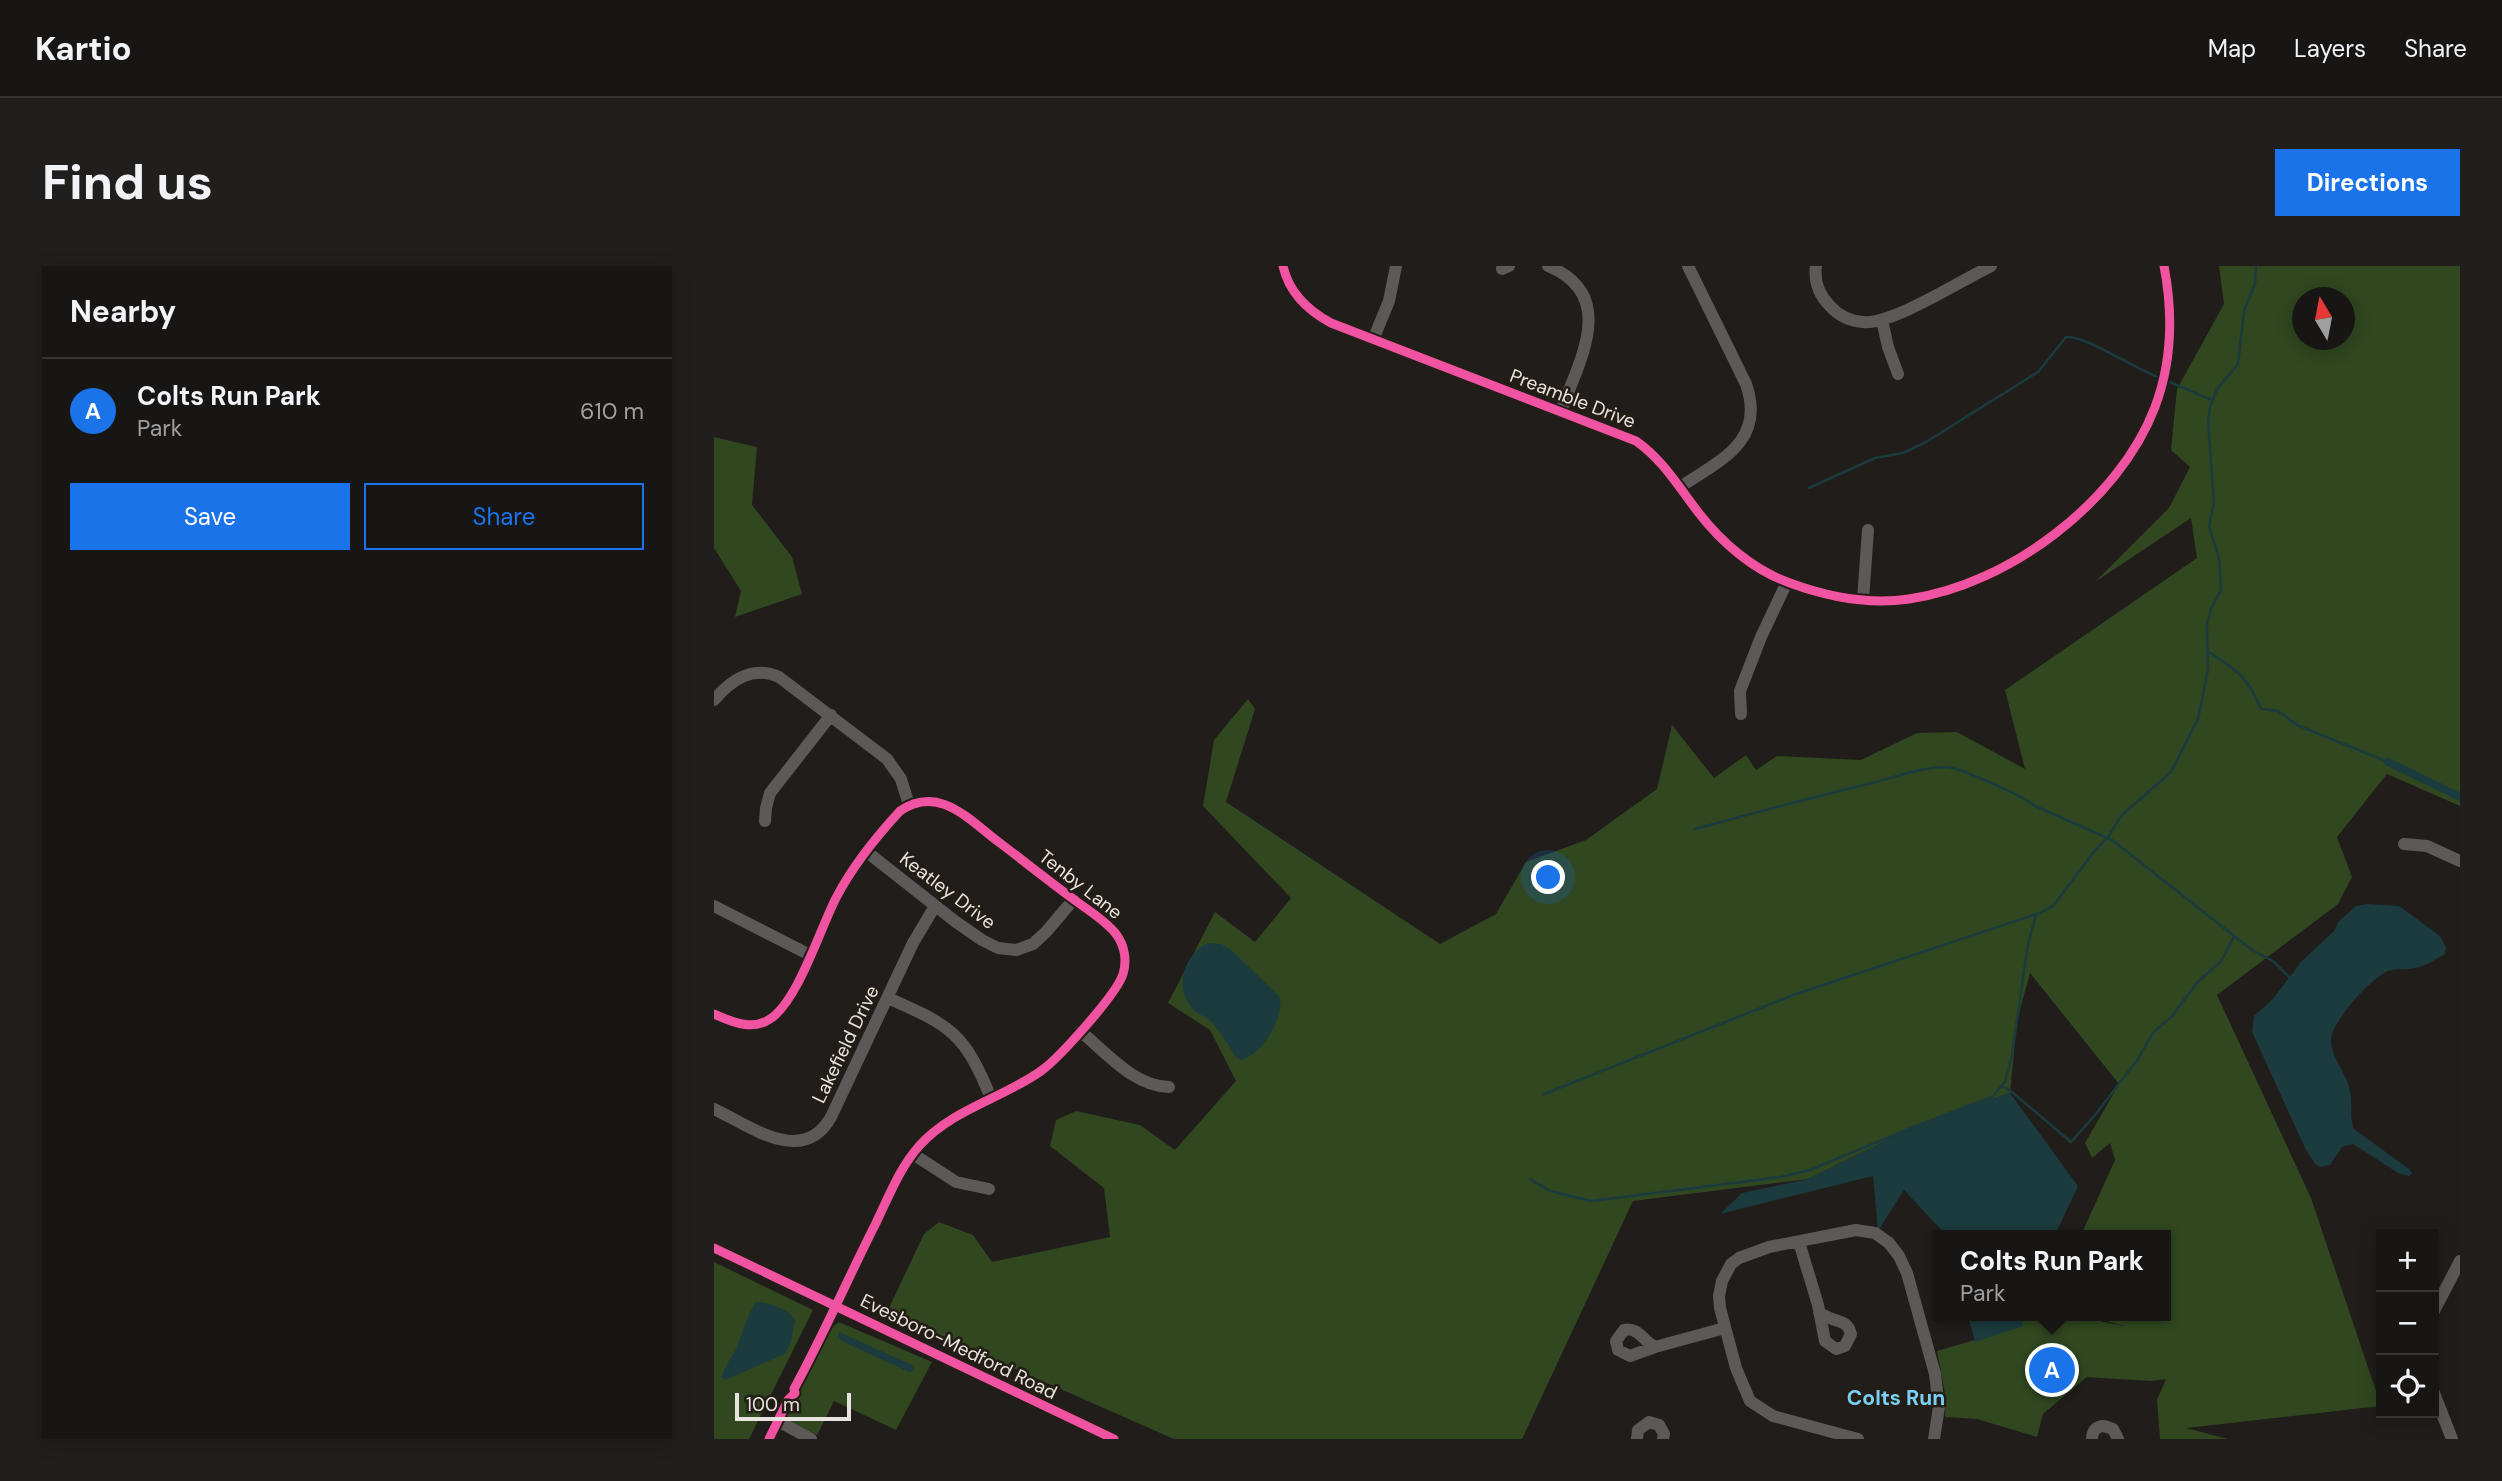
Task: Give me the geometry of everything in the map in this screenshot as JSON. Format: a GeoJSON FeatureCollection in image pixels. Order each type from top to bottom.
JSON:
{"type":"FeatureCollection","features":[{"type":"Feature","properties":{"kind":"street","name":"Preamble Drive"},"geometry":{"type":"LineString","coordinates":[[1283,266],[1290,285],[1307,308],[1331,323],[1636,440],[1657,457],[1706,522],[1748,560],[1787,582],[1832,596],[1863,600],[1895,600],[1933,595],[1981,578],[2048,538],[2097,495],[2138,441],[2151,417],[2162,385],[2170,323],[2164,266]]}},
{"type":"Feature","properties":{"kind":"street"},"geometry":{"type":"LineString","coordinates":[[1373,340],[1389,301],[1396,266]]}},
{"type":"Feature","properties":{"kind":"street"},"geometry":{"type":"LineString","coordinates":[[1548,266],[1564,274],[1578,288],[1587,305],[1590,326],[1586,346],[1561,411]]}},
{"type":"Feature","properties":{"kind":"street"},"geometry":{"type":"LineString","coordinates":[[1680,487],[1732,452],[1745,436],[1752,416],[1750,395],[1741,373],[1688,266]]}},
{"type":"Feature","properties":{"kind":"street"},"geometry":{"type":"LineString","coordinates":[[1816,266],[1816,282],[1820,293],[1834,310],[1864,323],[1882,320],[1991,266]]}},
{"type":"Feature","properties":{"kind":"street"},"geometry":{"type":"LineString","coordinates":[[1882,320],[1898,374]]}},
{"type":"Feature","properties":{"kind":"street"},"geometry":{"type":"LineString","coordinates":[[1863,600],[1868,530]]}},
{"type":"Feature","properties":{"kind":"street"},"geometry":{"type":"LineString","coordinates":[[1741,714],[1740,691],[1787,582]]}},
{"type":"Feature","properties":{"kind":"street"},"geometry":{"type":"LineString","coordinates":[[714,700],[737,678],[762,672],[779,677],[893,765],[901,779],[909,805],[894,818],[837,895],[787,1001],[769,1020],[760,1024],[742,1025],[714,1014]]}},
{"type":"Feature","properties":{"kind":"street"},"geometry":{"type":"LineString","coordinates":[[765,821],[770,793],[831,715]]}},
{"type":"Feature","properties":{"kind":"street","name":"Tenby Lane"},"geometry":{"type":"LineString","coordinates":[[769,1439],[788,1400],[795,1393],[794,1389],[837,1306],[851,1271],[913,1154],[941,1127],[1042,1070],[1059,1055],[1119,984],[1125,966],[1123,946],[1111,928],[982,828],[950,807],[933,800],[909,805]]}},
{"type":"Feature","properties":{"kind":"street"},"geometry":{"type":"LineString","coordinates":[[2404,845],[2427,846],[2460,861]]}},
{"type":"Feature","properties":{"kind":"street","name":"Keatley Drive"},"geometry":{"type":"LineString","coordinates":[[867,852],[982,940],[1007,950],[1025,948],[1040,939],[1074,899]]}},
{"type":"Feature","properties":{"kind":"street"},"geometry":{"type":"LineString","coordinates":[[714,906],[810,955]]}},
{"type":"Feature","properties":{"kind":"street","name":"Lakefield Drive"},"geometry":{"type":"LineString","coordinates":[[714,1109],[781,1141],[799,1141],[822,1131],[916,936],[935,906]]}},
{"type":"Feature","properties":{"kind":"street"},"geometry":{"type":"LineString","coordinates":[[888,998],[938,1022],[954,1033],[972,1056],[991,1098]]}},
{"type":"Feature","properties":{"kind":"street"},"geometry":{"type":"LineString","coordinates":[[1080,1031],[1140,1079],[1169,1087]]}},
{"type":"Feature","properties":{"kind":"street"},"geometry":{"type":"LineString","coordinates":[[913,1154],[957,1182],[989,1189]]}},
{"type":"Feature","properties":{"kind":"street"},"geometry":{"type":"LineString","coordinates":[[1858,1439],[1808,1433],[1750,1401],[1743,1390],[1725,1328],[1719,1296],[1722,1281],[1731,1264],[1759,1250],[1847,1231],[1866,1231],[1882,1237],[1899,1256],[1907,1273],[1937,1385],[1939,1407],[1934,1439]]}},
{"type":"Feature","properties":{"kind":"street"},"geometry":{"type":"LineString","coordinates":[[1799,1241],[1819,1312]]}},
{"type":"Feature","properties":{"kind":"street","name":"Evesboro-Medford Road"},"geometry":{"type":"LineString","coordinates":[[714,1248],[1114,1439]]}},
{"type":"Feature","properties":{"kind":"street"},"geometry":{"type":"LineString","coordinates":[[2439,1301],[2460,1261]]}},
{"type":"Feature","properties":{"kind":"street"},"geometry":{"type":"LineString","coordinates":[[1655,1347],[1725,1328]]}},
{"type":"Feature","properties":{"kind":"street"},"geometry":{"type":"LineString","coordinates":[[2439,1406],[2452,1439]]}},
{"type":"Feature","properties":{"kind":"street"},"geometry":{"type":"LineString","coordinates":[[778,1421],[811,1439]]}},
{"type":"Feature","properties":{"kind":"street"},"geometry":{"type":"LineString","coordinates":[[1637,1439],[1638,1430],[1649,1422],[1659,1425],[1664,1433],[1663,1439]]}},
{"type":"Feature","properties":{"kind":"street"},"geometry":{"type":"LineString","coordinates":[[2092,1439],[2096,1428],[2104,1426],[2113,1429],[2118,1439]]}},
{"type":"Feature","properties":{"kind":"green space"},"geometry":{"type":"Polygon","coordinates":[[[2219,266],[2460,266],[2460,806],[2387,774],[2337,837],[2352,877],[2338,904],[2217,995],[2311,1198],[2376,1391],[2376,1407],[2186,1428],[2228,1439],[2160,1439],[2157,1400],[2166,1379],[2151,1381],[2087,1377],[2043,1414],[2037,1437],[1977,1419],[1945,1417],[1946,1399],[1937,1351],[2022,1326],[2022,1321],[2100,1321],[2124,1326],[2107,1321],[2171,1321],[2171,1230],[2083,1230],[2115,1160],[2110,1143],[2092,1158],[2085,1143],[2119,1084],[2030,973],[2017,1020],[2010,1093],[1926,1121],[1808,1179],[1633,1201],[1522,1439],[1174,1439],[888,1310],[924,1234],[939,1222],[973,1235],[992,1262],[1110,1237],[1104,1188],[1050,1146],[1056,1120],[1076,1111],[1140,1125],[1175,1150],[1236,1081],[1210,1030],[1168,1003],[1215,912],[1255,942],[1291,898],[1203,806],[1214,740],[1248,699],[1255,709],[1226,802],[1440,944],[1496,914],[1526,862],[1586,840],[1657,789],[1672,725],[1714,778],[1746,755],[1756,770],[1777,756],[1861,760],[1917,733],[1957,732],[2025,769],[2005,690],[2197,558],[2191,518],[2095,582],[2169,508],[2190,467],[2171,450],[2177,389],[2224,304],[2219,266]]]}},
{"type":"Feature","properties":{"kind":"green space"},"geometry":{"type":"Polygon","coordinates":[[[714,437],[757,447],[752,505],[792,557],[802,594],[735,617],[741,591],[714,548],[714,437]]]}},
{"type":"Feature","properties":{"kind":"green space"},"geometry":{"type":"Polygon","coordinates":[[[714,1262],[813,1310],[749,1439],[714,1439],[714,1262]]]}},
{"type":"Feature","properties":{"kind":"green space"},"geometry":{"type":"Polygon","coordinates":[[[839,1322],[932,1362],[896,1430],[834,1401],[817,1435],[790,1421],[787,1415],[832,1327],[839,1322]]]}},
{"type":"Feature","properties":{"kind":"water"},"geometry":{"type":"Polygon","coordinates":[[[2356,906],[2399,906],[2440,936],[2446,947],[2445,954],[2427,964],[2412,969],[2388,971],[2372,982],[2337,1023],[2331,1041],[2348,1084],[2354,1129],[2409,1169],[2412,1173],[2409,1176],[2398,1173],[2353,1144],[2342,1147],[2330,1165],[2320,1167],[2315,1164],[2305,1148],[2252,1032],[2254,1016],[2272,1000],[2301,962],[2356,906]]]}},
{"type":"Feature","properties":{"kind":"water"},"geometry":{"type":"Polygon","coordinates":[[[1208,943],[1221,944],[1230,949],[1280,997],[1279,1015],[1270,1035],[1256,1051],[1240,1060],[1213,1024],[1188,1003],[1184,994],[1187,965],[1192,956],[1208,943]]]}},
{"type":"Feature","properties":{"kind":"water"},"geometry":{"type":"Polygon","coordinates":[[[2010,1093],[2078,1186],[2057,1230],[1941,1230],[1904,1190],[1878,1231],[1873,1176],[1720,1214],[1742,1193],[1808,1179],[1926,1121],[2010,1093]]]}},
{"type":"Feature","properties":{"kind":"water"},"geometry":{"type":"Polygon","coordinates":[[[756,1302],[778,1307],[792,1316],[795,1320],[791,1342],[785,1354],[725,1380],[722,1377],[724,1370],[756,1302]]]}},
{"type":"Feature","properties":{"kind":"water"},"geometry":{"type":"Polygon","coordinates":[[[1969,1321],[2022,1321],[2023,1326],[1975,1342],[1969,1321]]]}},
{"type":"Feature","properties":{"kind":"water"},"geometry":{"type":"Polygon","coordinates":[[[839,1332],[914,1368],[909,1372],[844,1342],[838,1338],[839,1332]]]}},
{"type":"Feature","properties":{"kind":"waterway"},"geometry":{"type":"LineString","coordinates":[[1544,1094],[1796,994],[2040,913],[2053,906],[2108,837],[2121,816],[2171,772],[2198,719],[2208,669],[2207,624],[2221,590],[2219,558],[2209,526],[2214,502],[2208,422],[2210,407],[2217,389],[2238,364],[2244,311],[2255,284],[2256,266]]}},
{"type":"Feature","properties":{"kind":"waterway"},"geometry":{"type":"LineString","coordinates":[[1809,488],[1875,458],[1903,453],[1926,442],[2038,372],[2066,337],[2085,341],[2158,377]]}},
{"type":"Feature","properties":{"kind":"waterway"},"geometry":{"type":"LineString","coordinates":[[2167,381],[2212,400]]}},
{"type":"Feature","properties":{"kind":"waterway"},"geometry":{"type":"LineString","coordinates":[[2207,651],[2242,677],[2262,709],[2278,711],[2297,725],[2388,762]]}},
{"type":"Feature","properties":{"kind":"waterway"},"geometry":{"type":"LineString","coordinates":[[2388,762],[2460,797]]}},
{"type":"Feature","properties":{"kind":"waterway"},"geometry":{"type":"LineString","coordinates":[[1695,829],[1918,770],[1953,768],[1992,783],[2035,806],[2112,840],[2252,950],[2273,961],[2291,979]]}},
{"type":"Feature","properties":{"kind":"waterway"},"geometry":{"type":"LineString","coordinates":[[1939,1117],[1992,1097],[2005,1082],[2012,1055],[2028,944],[2036,915]]}},
{"type":"Feature","properties":{"kind":"waterway"},"geometry":{"type":"LineString","coordinates":[[2002,1086],[2071,1142],[2138,1059],[2153,1033],[2173,1015],[2196,984],[2222,960],[2234,936]]}},
{"type":"Feature","properties":{"kind":"waterway"},"geometry":{"type":"LineString","coordinates":[[1530,1179],[1550,1191],[1591,1201],[1781,1177],[1810,1170],[1923,1123]]}},
{"type":"Feature","properties":{"kind":"cycle path"},"geometry":{"type":"LineString","coordinates":[[1283,266],[1300,300],[1331,323],[1636,441],[1662,465],[1717,534],[1763,571],[1819,592],[1878,601],[1909,599],[1947,591],[2021,557],[2056,533],[2087,506],[2115,475],[2138,442],[2155,407],[2165,373],[2170,319],[2164,266]]}},
{"type":"Feature","properties":{"kind":"cycle path"},"geometry":{"type":"LineString","coordinates":[[714,1014],[749,1025],[763,1023],[780,1010],[799,981],[836,898],[857,864],[900,811],[928,801],[941,803],[965,816],[1097,916],[1116,934],[1124,954],[1123,974],[1110,996],[1049,1064],[1026,1080],[947,1122],[913,1154],[895,1182],[794,1389],[795,1393],[788,1400],[769,1439]]}},
{"type":"Feature","properties":{"kind":"cycle path"},"geometry":{"type":"LineString","coordinates":[[714,1248],[1114,1439]]}},
{"type":"Feature","properties":{"kind":"place","name":"Colts Run Park"},"geometry":{"type":"Point","coordinates":[2052,1370]}},
{"type":"Feature","properties":{"kind":"district","name":"Colts Run"},"geometry":{"type":"Point","coordinates":[1896,1398]}}]}
